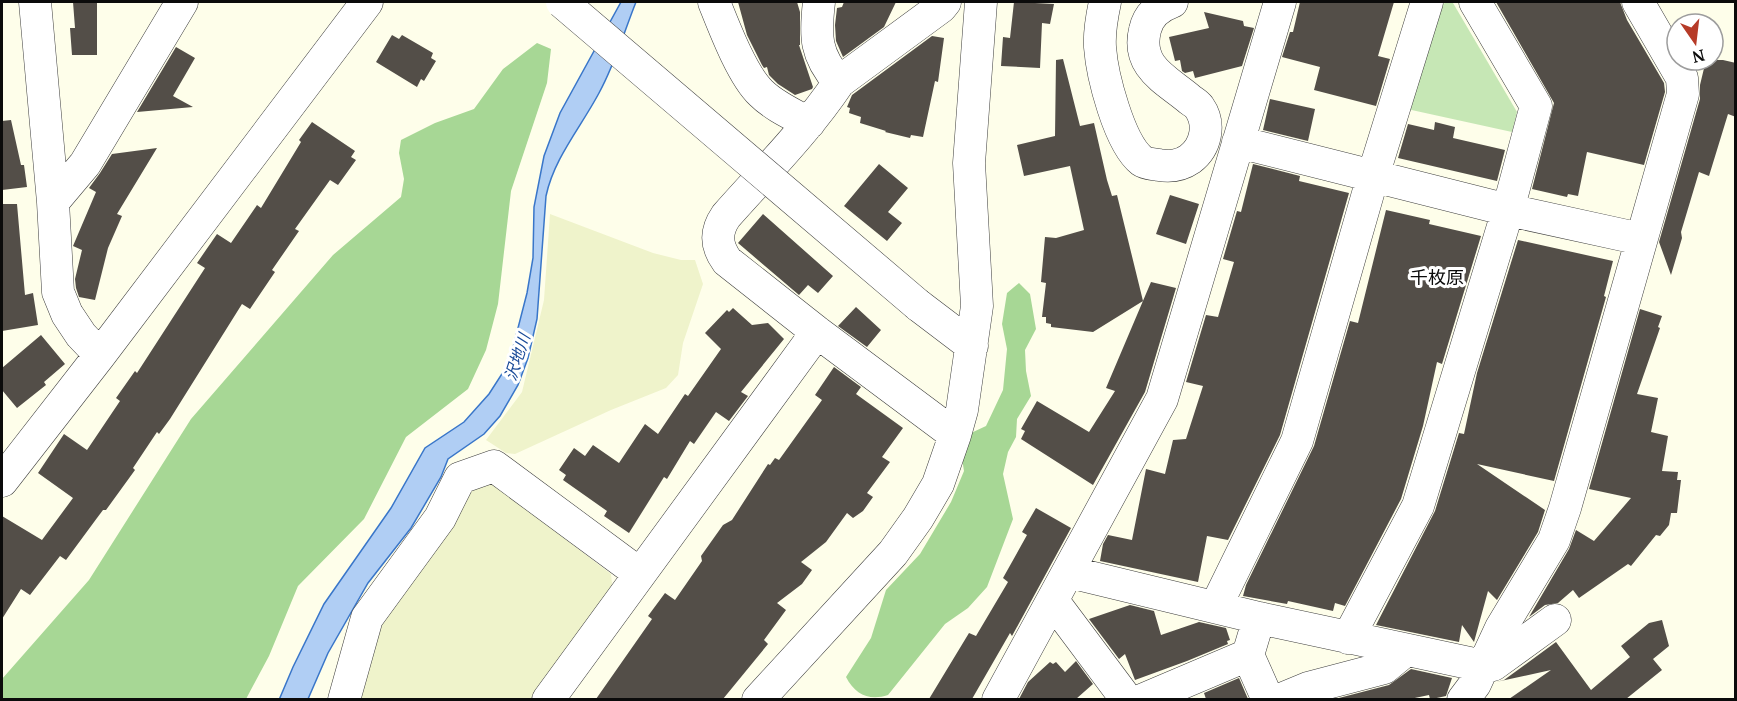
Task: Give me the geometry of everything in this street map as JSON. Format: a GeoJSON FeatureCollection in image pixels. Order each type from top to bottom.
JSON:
{"type":"FeatureCollection","features":[{"type":"Feature","properties":{"kind":"street"},"geometry":{"type":"LineString","coordinates":[[35,2],[53,202],[58,292],[67,314],[81,335],[100,355]]}},
{"type":"Feature","properties":{"kind":"street"},"geometry":{"type":"LineString","coordinates":[[53,202],[85,164],[182,2]]}},
{"type":"Feature","properties":{"kind":"street"},"geometry":{"type":"LineString","coordinates":[[2,482],[367,2]]}},
{"type":"Feature","properties":{"kind":"street"},"geometry":{"type":"LineString","coordinates":[[562,2],[918,305],[972,346]]}},
{"type":"Feature","properties":{"kind":"street"},"geometry":{"type":"LineString","coordinates":[[714,2],[727,34],[753,85],[769,100],[809,123]]}},
{"type":"Feature","properties":{"kind":"street"},"geometry":{"type":"LineString","coordinates":[[819,2],[818,44],[826,67],[839,82]]}},
{"type":"Feature","properties":{"kind":"street"},"geometry":{"type":"LineString","coordinates":[[945,2],[839,82],[809,123],[726,216],[717,231],[720,252],[727,261],[817,332],[955,435]]}},
{"type":"Feature","properties":{"kind":"street"},"geometry":{"type":"LineString","coordinates":[[758,699],[893,553],[918,518],[938,484],[955,435],[962,410],[977,306],[969,163],[981,2]]}},
{"type":"Feature","properties":{"kind":"street"},"geometry":{"type":"LineString","coordinates":[[1105,2],[1100,44],[1104,79],[1115,112],[1134,153],[1144,163],[1164,166],[1181,165],[1194,156],[1203,144],[1207,128],[1199,107],[1155,73],[1147,60],[1143,40],[1146,25],[1155,12],[1172,2]]}},
{"type":"Feature","properties":{"kind":"street"},"geometry":{"type":"LineString","coordinates":[[999,699],[1162,399],[1280,2]]}},
{"type":"Feature","properties":{"kind":"street"},"geometry":{"type":"LineString","coordinates":[[1216,606],[1297,441],[1373,176],[1427,2]]}},
{"type":"Feature","properties":{"kind":"street"},"geometry":{"type":"LineString","coordinates":[[1348,638],[1419,506],[1508,210],[1536,106],[1475,2]]}},
{"type":"Feature","properties":{"kind":"street"},"geometry":{"type":"LineString","coordinates":[[1463,699],[1475,684],[1501,628],[1554,540],[1683,94],[1682,78],[1638,2]]}},
{"type":"Feature","properties":{"kind":"street"},"geometry":{"type":"LineString","coordinates":[[1238,142],[1508,210],[1641,239]]}},
{"type":"Feature","properties":{"kind":"street"},"geometry":{"type":"LineString","coordinates":[[548,699],[817,332]]}},
{"type":"Feature","properties":{"kind":"street"},"geometry":{"type":"LineString","coordinates":[[344,699],[367,618],[440,518],[460,478],[494,466],[640,574]]}},
{"type":"Feature","properties":{"kind":"street"},"geometry":{"type":"LineString","coordinates":[[1069,572],[1259,618],[1484,666],[1493,665],[1555,620]]}},
{"type":"Feature","properties":{"kind":"street"},"geometry":{"type":"LineString","coordinates":[[1053,601],[1127,699]]}},
{"type":"Feature","properties":{"kind":"street"},"geometry":{"type":"LineString","coordinates":[[1259,618],[1248,655],[1268,699]]}},
{"type":"Feature","properties":{"kind":"street"},"geometry":{"type":"LineString","coordinates":[[1278,699],[1308,688],[1384,668],[1406,650]]}},
{"type":"Feature","properties":{"kind":"street"},"geometry":{"type":"LineString","coordinates":[[1142,699],[1248,655]]}},
{"type":"Feature","properties":{"kind":"green space"},"geometry":{"type":"Polygon","coordinates":[[[1453,3],[1517,112],[1512,132],[1407,109],[1437,10],[1442,4],[1453,3]]]}},
{"type":"Feature","properties":{"kind":"green space"},"geometry":{"type":"Polygon","coordinates":[[[537,43],[551,49],[547,83],[511,191],[498,304],[486,350],[468,389],[406,437],[364,519],[298,586],[269,656],[246,699],[2,699],[2,679],[89,580],[191,419],[333,255],[401,197],[404,179],[399,153],[401,140],[435,123],[474,109],[503,69],[537,43]]]}},
{"type":"Feature","properties":{"kind":"green space"},"geometry":{"type":"Polygon","coordinates":[[[550,214],[653,253],[681,260],[695,260],[703,284],[683,343],[678,375],[666,388],[611,410],[515,454],[506,453],[486,440],[522,392],[544,300],[550,214]]]}},
{"type":"Feature","properties":{"kind":"green space"},"geometry":{"type":"Polygon","coordinates":[[[1019,283],[1030,294],[1036,329],[1025,350],[1031,396],[1017,419],[1016,437],[1008,452],[1003,474],[1013,519],[987,587],[968,608],[945,624],[888,695],[869,697],[858,692],[846,677],[871,638],[886,590],[920,554],[951,502],[964,471],[961,452],[971,433],[986,426],[1003,390],[1007,349],[1002,324],[1007,293],[1019,283]]]}},
{"type":"Feature","properties":{"kind":"green space"},"geometry":{"type":"Polygon","coordinates":[[[485,478],[611,574],[613,594],[533,699],[354,700],[374,629],[465,488],[485,478]]]}},
{"type":"Feature","properties":{"kind":"water","name":"沢地川"},"geometry":{"type":"Polygon","coordinates":[[[621,2],[636,2],[605,82],[555,169],[546,196],[537,319],[528,358],[518,385],[500,416],[484,434],[448,459],[441,477],[411,528],[368,583],[328,653],[308,699],[279,700],[324,604],[391,508],[425,448],[464,422],[489,394],[509,363],[527,293],[533,258],[534,207],[544,156],[560,113],[621,2]]]}},
{"type":"Feature","properties":{"kind":"building"},"geometry":{"type":"Polygon","coordinates":[[[73,2],[97,2],[97,55],[72,55],[70,28],[75,28],[73,2]]]}},
{"type":"Feature","properties":{"kind":"building"},"geometry":{"type":"Polygon","coordinates":[[[738,2],[797,2],[800,12],[799,45],[812,89],[795,95],[769,75],[767,67],[764,68],[762,65],[747,35],[738,2]]]}},
{"type":"Feature","properties":{"kind":"building"},"geometry":{"type":"Polygon","coordinates":[[[844,2],[896,2],[884,27],[843,57],[836,41],[835,25],[837,8],[842,7],[844,2]]]}},
{"type":"Feature","properties":{"kind":"building"},"geometry":{"type":"Polygon","coordinates":[[[1014,2],[1054,4],[1050,24],[1042,23],[1040,68],[1001,66],[1003,37],[1010,38],[1014,2]]]}},
{"type":"Feature","properties":{"kind":"building"},"geometry":{"type":"Polygon","coordinates":[[[1300,2],[1394,2],[1378,56],[1390,59],[1376,106],[1314,90],[1320,67],[1282,57],[1290,32],[1293,32],[1300,2]]]}},
{"type":"Feature","properties":{"kind":"building"},"geometry":{"type":"Polygon","coordinates":[[[1496,2],[1620,2],[1627,20],[1664,83],[1665,92],[1644,165],[1587,152],[1578,196],[1568,194],[1567,197],[1532,189],[1554,103],[1496,2]]]}},
{"type":"Feature","properties":{"kind":"building"},"geometry":{"type":"Polygon","coordinates":[[[1204,12],[1243,21],[1244,26],[1254,28],[1242,66],[1195,78],[1193,71],[1185,73],[1182,71],[1180,60],[1175,61],[1169,37],[1209,28],[1204,12]]]}},
{"type":"Feature","properties":{"kind":"building"},"geometry":{"type":"Polygon","coordinates":[[[392,35],[399,39],[402,35],[433,53],[431,58],[436,61],[424,81],[421,79],[417,87],[376,62],[392,35]]]}},
{"type":"Feature","properties":{"kind":"building"},"geometry":{"type":"Polygon","coordinates":[[[932,36],[944,38],[938,82],[935,81],[923,137],[911,135],[910,138],[885,132],[860,123],[861,117],[849,113],[850,108],[847,107],[852,95],[932,36]]]}},
{"type":"Feature","properties":{"kind":"building"},"geometry":{"type":"Polygon","coordinates":[[[176,47],[195,58],[173,96],[193,107],[137,112],[176,47]]]}},
{"type":"Feature","properties":{"kind":"building"},"geometry":{"type":"Polygon","coordinates":[[[1063,59],[1080,126],[1094,123],[1112,196],[1117,195],[1143,301],[1093,332],[1051,327],[1051,324],[1046,323],[1046,317],[1042,317],[1046,283],[1041,282],[1045,237],[1056,238],[1084,230],[1070,166],[1024,176],[1017,145],[1055,136],[1056,60],[1063,59]]]}},
{"type":"Feature","properties":{"kind":"building"},"geometry":{"type":"Polygon","coordinates":[[[1725,60],[1736,63],[1736,117],[1728,114],[1709,176],[1699,172],[1671,275],[1659,242],[1700,99],[1703,72],[1725,72],[1725,60]]]}},
{"type":"Feature","properties":{"kind":"building"},"geometry":{"type":"Polygon","coordinates":[[[1270,99],[1315,109],[1308,141],[1263,130],[1270,99]]]}},
{"type":"Feature","properties":{"kind":"building"},"geometry":{"type":"Polygon","coordinates":[[[11,120],[21,165],[24,165],[27,187],[2,190],[2,121],[11,120]]]}},
{"type":"Feature","properties":{"kind":"building"},"geometry":{"type":"Polygon","coordinates":[[[312,122],[355,151],[351,157],[356,160],[338,185],[330,180],[295,229],[299,231],[272,270],[275,272],[250,309],[242,304],[170,419],[159,434],[157,432],[133,468],[135,470],[106,510],[103,510],[66,560],[60,556],[30,595],[21,589],[2,619],[2,516],[42,540],[73,498],[38,473],[64,434],[87,450],[120,401],[116,398],[135,371],[137,373],[205,268],[197,263],[217,234],[231,243],[257,205],[261,208],[301,142],[299,140],[312,122]]]}},
{"type":"Feature","properties":{"kind":"building"},"geometry":{"type":"Polygon","coordinates":[[[1435,122],[1455,127],[1453,138],[1505,150],[1497,181],[1398,158],[1408,124],[1434,130],[1435,122]]]}},
{"type":"Feature","properties":{"kind":"building"},"geometry":{"type":"Polygon","coordinates":[[[157,148],[117,214],[122,216],[108,248],[95,300],[79,297],[75,279],[82,250],[73,246],[96,192],[89,188],[112,154],[157,148]]]}},
{"type":"Feature","properties":{"kind":"building"},"geometry":{"type":"Polygon","coordinates":[[[879,164],[908,188],[888,212],[902,223],[887,241],[844,206],[879,164]]]}},
{"type":"Feature","properties":{"kind":"building"},"geometry":{"type":"Polygon","coordinates":[[[1253,164],[1300,176],[1299,181],[1349,193],[1280,435],[1228,540],[1207,536],[1198,582],[1100,561],[1103,544],[1108,535],[1132,540],[1146,469],[1165,474],[1173,440],[1186,439],[1203,386],[1186,382],[1206,315],[1218,317],[1234,262],[1223,259],[1237,211],[1241,212],[1253,164]]]}},
{"type":"Feature","properties":{"kind":"building"},"geometry":{"type":"Polygon","coordinates":[[[1170,195],[1199,204],[1186,244],[1156,234],[1170,195]]]}},
{"type":"Feature","properties":{"kind":"building"},"geometry":{"type":"Polygon","coordinates":[[[2,204],[17,204],[25,295],[33,293],[38,325],[2,331],[2,204]]]}},
{"type":"Feature","properties":{"kind":"building"},"geometry":{"type":"Polygon","coordinates":[[[1386,210],[1430,220],[1429,224],[1481,236],[1442,364],[1437,362],[1423,426],[1401,499],[1345,606],[1335,603],[1333,611],[1288,601],[1287,604],[1243,596],[1246,585],[1314,446],[1350,321],[1358,323],[1386,210]]]}},
{"type":"Feature","properties":{"kind":"building"},"geometry":{"type":"Polygon","coordinates":[[[763,214],[833,276],[818,293],[808,285],[799,295],[738,243],[763,214]]]}},
{"type":"Feature","properties":{"kind":"building"},"geometry":{"type":"Polygon","coordinates":[[[1518,240],[1613,261],[1604,296],[1606,297],[1554,481],[1477,464],[1545,510],[1538,532],[1497,600],[1488,591],[1474,642],[1462,625],[1459,642],[1376,625],[1435,511],[1459,433],[1464,434],[1477,373],[1518,240]]]}},
{"type":"Feature","properties":{"kind":"building"},"geometry":{"type":"Polygon","coordinates":[[[1151,282],[1176,288],[1145,392],[1093,485],[1021,439],[1025,431],[1021,429],[1037,401],[1089,432],[1115,391],[1106,388],[1151,282]]]}},
{"type":"Feature","properties":{"kind":"building"},"geometry":{"type":"Polygon","coordinates":[[[856,307],[881,330],[867,347],[838,326],[856,307]]]}},
{"type":"Feature","properties":{"kind":"building"},"geometry":{"type":"Polygon","coordinates":[[[733,308],[752,325],[768,323],[784,339],[741,392],[748,396],[729,421],[716,412],[694,444],[690,441],[667,479],[664,477],[629,533],[604,516],[607,511],[563,480],[566,475],[559,470],[574,448],[585,456],[593,445],[619,463],[645,424],[658,434],[685,394],[688,396],[721,349],[705,333],[727,310],[729,312],[733,308]]]}},
{"type":"Feature","properties":{"kind":"building"},"geometry":{"type":"Polygon","coordinates":[[[1640,309],[1662,316],[1637,394],[1658,398],[1651,432],[1668,436],[1662,471],[1678,472],[1677,480],[1681,480],[1677,513],[1671,513],[1669,525],[1660,536],[1656,535],[1631,566],[1628,564],[1579,598],[1573,590],[1558,603],[1545,605],[1529,617],[1569,549],[1576,530],[1594,541],[1631,498],[1589,489],[1640,309]]]}},
{"type":"Feature","properties":{"kind":"building"},"geometry":{"type":"Polygon","coordinates":[[[41,335],[65,364],[44,382],[46,385],[17,408],[2,390],[2,368],[41,335]]]}},
{"type":"Feature","properties":{"kind":"building"},"geometry":{"type":"Polygon","coordinates":[[[834,367],[861,387],[856,394],[903,428],[882,457],[890,462],[867,493],[873,497],[863,511],[853,518],[847,513],[826,542],[801,562],[812,570],[802,584],[777,603],[786,610],[764,640],[768,644],[723,699],[596,699],[652,619],[648,616],[665,593],[675,600],[702,561],[701,556],[723,525],[732,520],[768,464],[770,465],[775,458],[779,460],[822,400],[815,395],[834,367]]]}},
{"type":"Feature","properties":{"kind":"building"},"geometry":{"type":"Polygon","coordinates":[[[1036,508],[1071,528],[1012,636],[1010,633],[972,699],[929,699],[969,633],[976,636],[1008,582],[1003,578],[1027,535],[1022,532],[1036,508]]]}},
{"type":"Feature","properties":{"kind":"building"},"geometry":{"type":"Polygon","coordinates":[[[1130,605],[1154,611],[1161,635],[1199,622],[1226,628],[1230,640],[1227,641],[1228,644],[1135,680],[1125,654],[1119,659],[1089,619],[1130,605]]]}},
{"type":"Feature","properties":{"kind":"building"},"geometry":{"type":"Polygon","coordinates":[[[1662,620],[1669,646],[1653,659],[1662,670],[1626,699],[1509,699],[1551,670],[1496,682],[1504,680],[1556,642],[1591,690],[1630,657],[1621,646],[1649,623],[1662,620]]]}},
{"type":"Feature","properties":{"kind":"building"},"geometry":{"type":"Polygon","coordinates":[[[1076,661],[1093,684],[1076,699],[1019,699],[1028,682],[1050,662],[1053,664],[1056,662],[1065,672],[1076,661]]]}},
{"type":"Feature","properties":{"kind":"building"},"geometry":{"type":"Polygon","coordinates":[[[1411,669],[1452,678],[1446,696],[1432,699],[1429,695],[1410,699],[1335,699],[1389,685],[1411,669]]]}},
{"type":"Feature","properties":{"kind":"building"},"geometry":{"type":"Polygon","coordinates":[[[1239,678],[1248,699],[1206,699],[1204,693],[1239,678]]]}},
{"type":"Feature","properties":{"kind":"district","name":"千枚原"},"geometry":{"type":"Point","coordinates":[1437,278]}}]}
